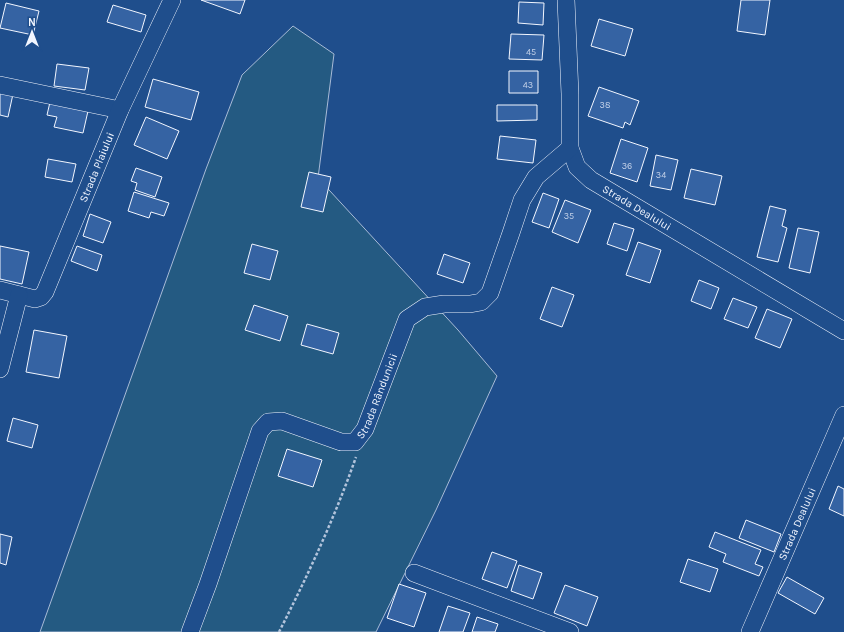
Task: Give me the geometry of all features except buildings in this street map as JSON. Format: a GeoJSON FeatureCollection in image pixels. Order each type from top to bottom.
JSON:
{"type":"FeatureCollection","features":[{"type":"Feature","properties":{"kind":"street","name":"Strada Plaiului"},"geometry":{"type":"LineString","coordinates":[[0,290],[34,299],[41,297],[45,292],[120,110],[172,0]]}},
{"type":"Feature","properties":{"kind":"street","name":"Strada Dealului"},"geometry":{"type":"LineString","coordinates":[[566,0],[570,94],[570,148],[577,167],[591,180],[844,331]]}},
{"type":"Feature","properties":{"kind":"street"},"geometry":{"type":"LineString","coordinates":[[0,85],[120,110]]}},
{"type":"Feature","properties":{"kind":"street","name":"Strada Rândunicii"},"geometry":{"type":"LineString","coordinates":[[190,632],[208,584],[260,431],[268,422],[282,421],[341,442],[355,442],[366,429],[407,319],[425,308],[444,304],[470,304],[481,302],[490,293],[522,200],[536,177],[570,148]]}},
{"type":"Feature","properties":{"kind":"street"},"geometry":{"type":"LineString","coordinates":[[0,369],[19,295]]}},
{"type":"Feature","properties":{"kind":"street","name":"Strada Dealului"},"geometry":{"type":"LineString","coordinates":[[750,632],[844,416]]}},
{"type":"Feature","properties":{"kind":"street"},"geometry":{"type":"LineString","coordinates":[[414,573],[570,632]]}},
{"type":"Feature","properties":{"kind":"path"},"geometry":{"type":"LineString","coordinates":[[279,632],[308,573],[338,504],[356,455]]}},
{"type":"Feature","properties":{"kind":"shaded area"},"geometry":{"type":"Polygon","coordinates":[[[293,26],[334,54],[318,178],[458,330],[497,376],[436,510],[376,632],[40,632],[206,169],[242,75],[293,26]]]}}]}
